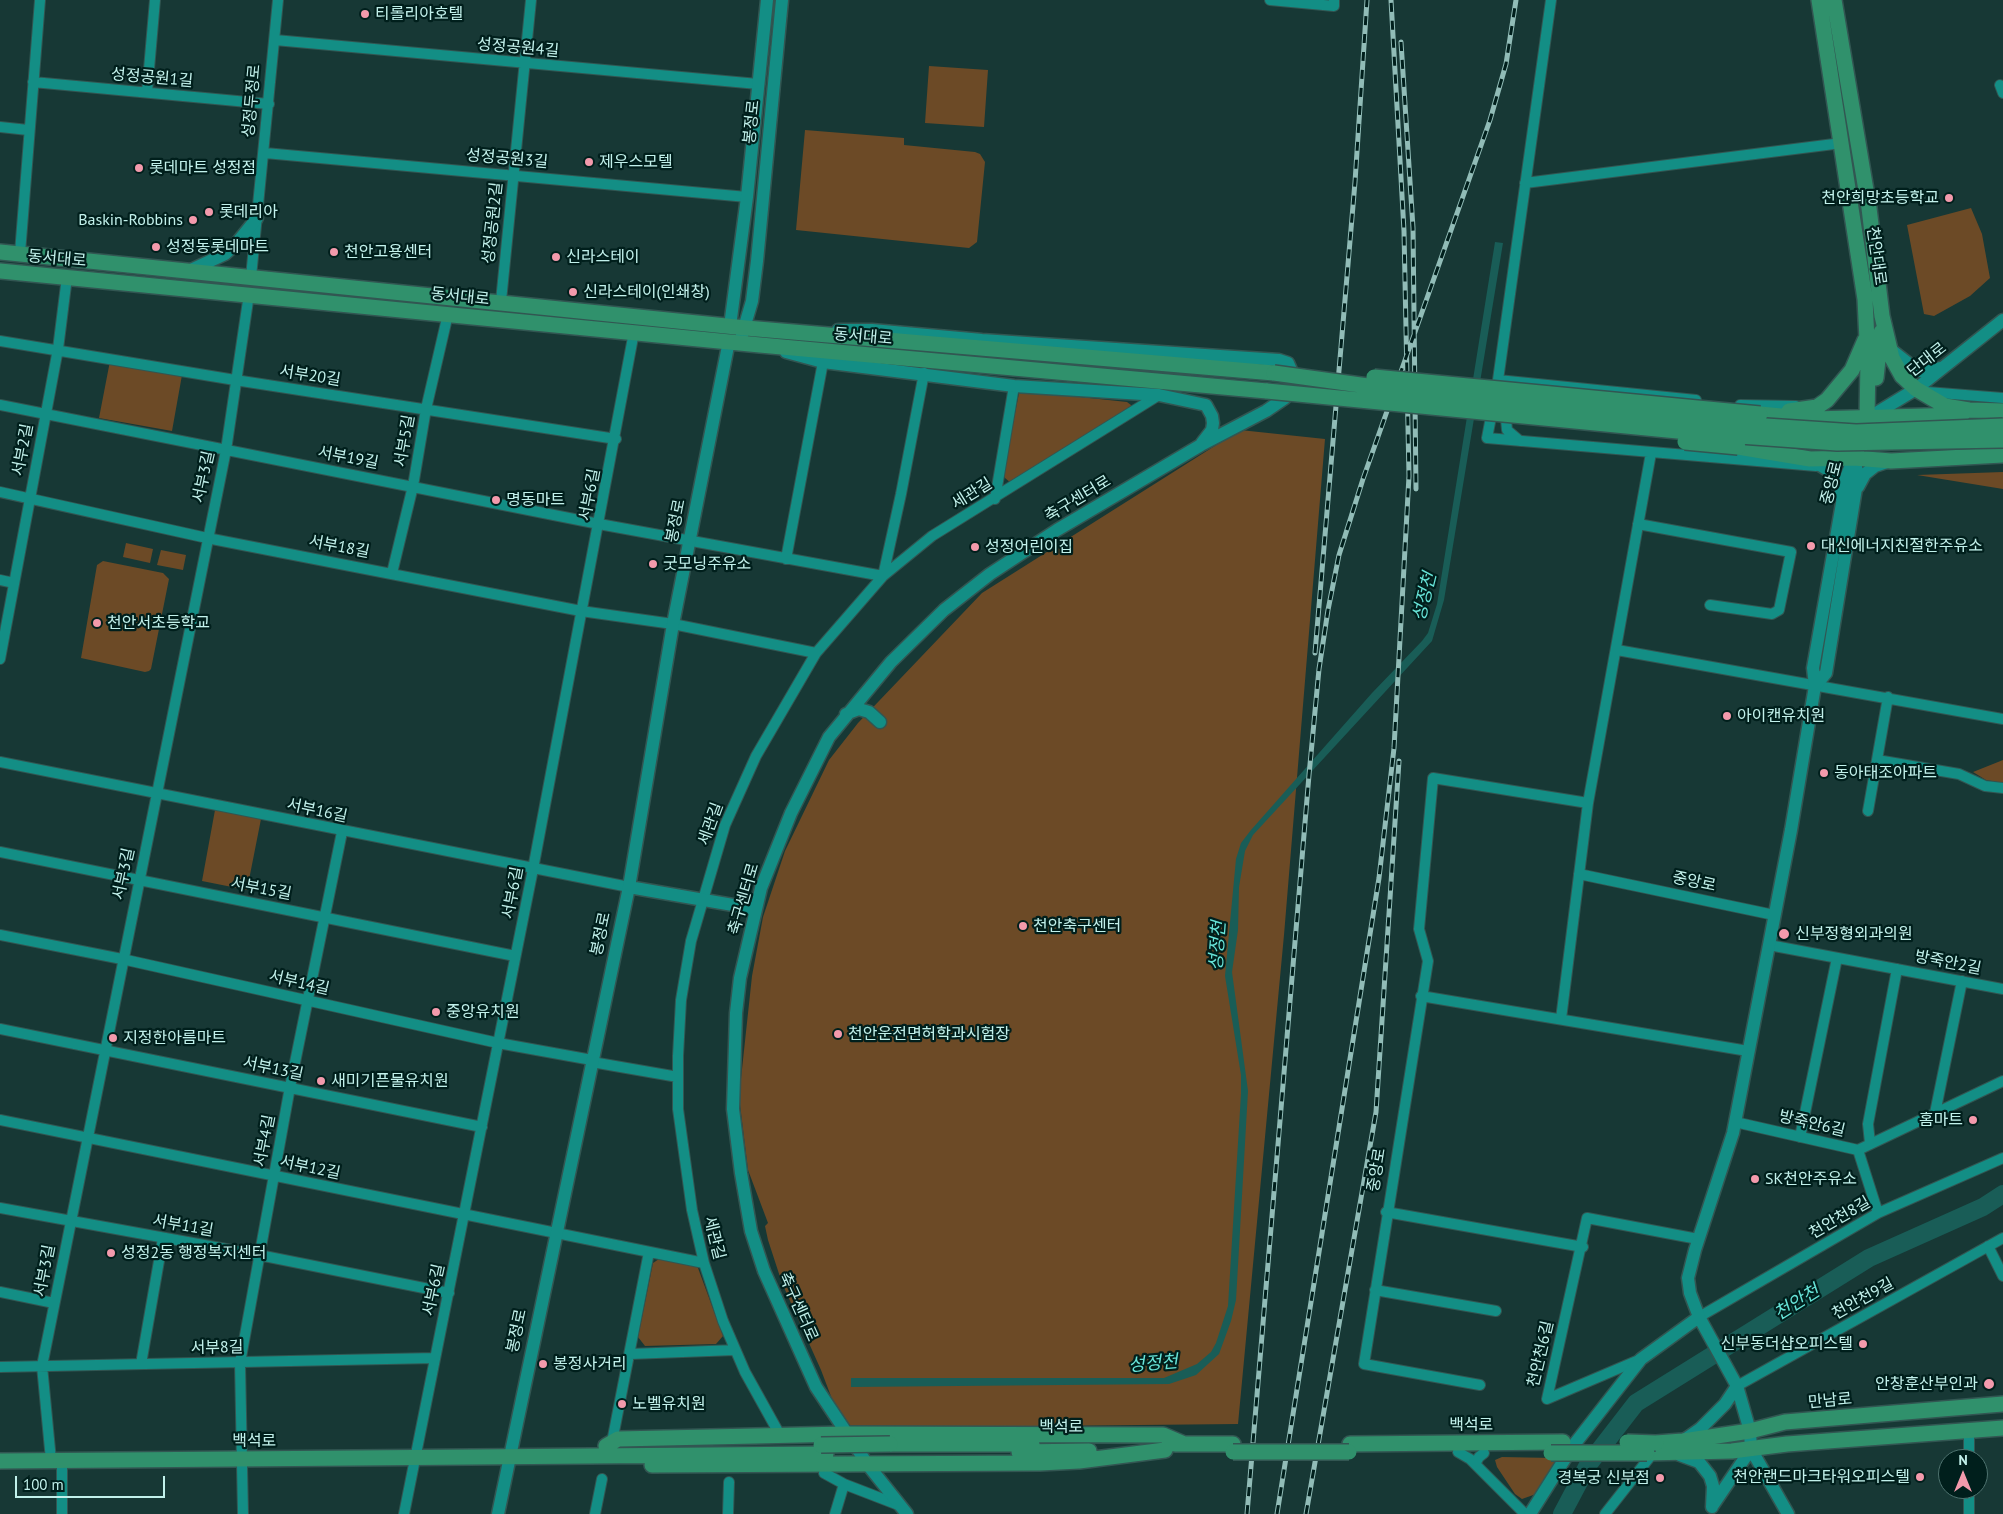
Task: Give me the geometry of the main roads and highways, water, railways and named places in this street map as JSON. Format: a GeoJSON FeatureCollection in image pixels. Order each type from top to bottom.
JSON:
{"type":"FeatureCollection","features":[{"type":"Feature","properties":{"kind":"main road","name":"천안대로"},"geometry":{"type":"LineString","coordinates":[[1818,0],[1842,143],[1865,299],[1867,419],[1854,458]]}},
{"type":"Feature","properties":{"kind":"main road","name":"천안대로"},"geometry":{"type":"LineString","coordinates":[[1834,0],[1869,208],[1882,316]]}},
{"type":"Feature","properties":{"kind":"main road","name":"동서대로"},"geometry":{"type":"LineString","coordinates":[[0,252],[501,301],[746,328],[1274,373]]}},
{"type":"Feature","properties":{"kind":"main road","name":"동서대로"},"geometry":{"type":"LineString","coordinates":[[0,271],[734,342],[920,366],[1143,380]]}},
{"type":"Feature","properties":{"kind":"main road","name":"성정두정로"},"geometry":{"type":"LineString","coordinates":[[249,294],[252,277]]}},
{"type":"Feature","properties":{"kind":"main road"},"geometry":{"type":"LineString","coordinates":[[1882,316],[1892,358],[1902,376],[1916,389],[1945,406],[1969,410],[2003,412]]}},
{"type":"Feature","properties":{"kind":"main road"},"geometry":{"type":"LineString","coordinates":[[1867,419],[1876,383],[1882,316]]}},
{"type":"Feature","properties":{"kind":"main road","name":"봉정로"},"geometry":{"type":"LineString","coordinates":[[730,326],[734,342]]}},
{"type":"Feature","properties":{"kind":"main road"},"geometry":{"type":"LineString","coordinates":[[1760,414],[1817,407],[1840,386],[1852,370],[1863,350],[1867,334]]}},
{"type":"Feature","properties":{"kind":"main road"},"geometry":{"type":"LineString","coordinates":[[1274,373],[1393,378],[1813,419],[1867,419],[2003,412]]}},
{"type":"Feature","properties":{"kind":"main road"},"geometry":{"type":"LineString","coordinates":[[1274,373],[1375,387],[1751,425],[1856,432],[2003,426]]}},
{"type":"Feature","properties":{"kind":"main road"},"geometry":{"type":"LineString","coordinates":[[1143,380],[1803,441],[1837,443],[2003,440]]}},
{"type":"Feature","properties":{"kind":"main road"},"geometry":{"type":"LineString","coordinates":[[1143,380],[1337,407],[1738,447],[1816,463],[1854,458],[1891,461],[2003,455]]}},
{"type":"Feature","properties":{"kind":"main road","name":"만남로"},"geometry":{"type":"LineString","coordinates":[[1652,1449],[1683,1441],[1750,1431],[1786,1422],[2003,1404]]}},
{"type":"Feature","properties":{"kind":"main road"},"geometry":{"type":"LineString","coordinates":[[1830,1419],[1822,1423],[1819,1431],[1823,1438],[1832,1441]]}},
{"type":"Feature","properties":{"kind":"main road"},"geometry":{"type":"LineString","coordinates":[[1652,1449],[1670,1453],[1751,1449],[2003,1428]]}},
{"type":"Feature","properties":{"kind":"main road"},"geometry":{"type":"LineString","coordinates":[[1165,1450],[1079,1462],[868,1465],[629,1465],[615,1463],[607,1448],[626,1439],[846,1434],[1163,1435],[1184,1444]]}},
{"type":"Feature","properties":{"kind":"main road","name":"백석로"},"geometry":{"type":"LineString","coordinates":[[1350,1448],[1563,1442],[1652,1449]]}},
{"type":"Feature","properties":{"kind":"main road","name":"백석로"},"geometry":{"type":"LineString","coordinates":[[891,1449],[1184,1444],[1233,1448]]}},
{"type":"Feature","properties":{"kind":"main road","name":"백석로"},"geometry":{"type":"LineString","coordinates":[[0,1461],[509,1456],[607,1448],[1165,1450],[1233,1448]]}},
{"type":"Feature","properties":{"kind":"main road"},"geometry":{"type":"LineString","coordinates":[[1233,1448],[1350,1448]]}},
{"type":"Feature","properties":{"kind":"main road","name":"백석로"},"geometry":{"type":"LineString","coordinates":[[1350,1448],[1458,1452],[1480,1458],[1652,1449]]}},
{"type":"Feature","properties":{"kind":"water"},"geometry":{"type":"Polygon","coordinates":[[[1495,242],[1503,243],[1444,600],[1432,641],[1253,835],[1245,851],[1239,887],[1238,930],[1232,972],[1248,1091],[1236,1300],[1231,1321],[1219,1354],[1196,1375],[1169,1384],[851,1387],[851,1378],[1164,1378],[1197,1364],[1211,1352],[1216,1343],[1228,1306],[1241,1094],[1241,1075],[1225,976],[1236,859],[1241,843],[1251,830],[1372,693],[1428,633],[1437,604],[1495,242]]]}},
{"type":"Feature","properties":{"kind":"waterway","name":"천안천"},"geometry":{"type":"LineString","coordinates":[[1562,1514],[1588,1465],[1636,1403],[1869,1258],[1983,1207],[2003,1194]]}},
{"type":"Feature","properties":{"kind":"railway"},"geometry":{"type":"LineString","coordinates":[[1315,653],[1355,182],[1367,0]]}},
{"type":"Feature","properties":{"kind":"railway"},"geometry":{"type":"LineString","coordinates":[[1277,1514],[1379,878],[1394,748],[1409,476],[1404,231],[1391,0]]}},
{"type":"Feature","properties":{"kind":"railway"},"geometry":{"type":"LineString","coordinates":[[1247,1514],[1309,775],[1319,669],[1328,610],[1339,555],[1363,479],[1490,120],[1506,64],[1516,0]]}},
{"type":"Feature","properties":{"kind":"railway"},"geometry":{"type":"LineString","coordinates":[[1401,42],[1413,228],[1416,489]]}},
{"type":"Feature","properties":{"kind":"railway"},"geometry":{"type":"LineString","coordinates":[[1306,1514],[1376,1112],[1399,761]]}},
{"type":"Feature","properties":{"kind":"place","name":"티롤리아호텔"},"geometry":{"type":"Point","coordinates":[365,14]}},
{"type":"Feature","properties":{"kind":"place","name":"제우스모텔"},"geometry":{"type":"Point","coordinates":[589,162]}},
{"type":"Feature","properties":{"kind":"place","name":"롯데마트 성정점"},"geometry":{"type":"Point","coordinates":[139,168]}},
{"type":"Feature","properties":{"kind":"place","name":"천안희망초등학교"},"geometry":{"type":"Point","coordinates":[1949,198]}},
{"type":"Feature","properties":{"kind":"place","name":"롯데리아"},"geometry":{"type":"Point","coordinates":[209,212]}},
{"type":"Feature","properties":{"kind":"place","name":"Baskin-Robbins"},"geometry":{"type":"Point","coordinates":[193,220]}},
{"type":"Feature","properties":{"kind":"place","name":"성정동롯데마트"},"geometry":{"type":"Point","coordinates":[156,247]}},
{"type":"Feature","properties":{"kind":"place","name":"천안고용센터"},"geometry":{"type":"Point","coordinates":[334,252]}},
{"type":"Feature","properties":{"kind":"place","name":"신라스테이"},"geometry":{"type":"Point","coordinates":[556,257]}},
{"type":"Feature","properties":{"kind":"place","name":"신라스테이(인쇄창)"},"geometry":{"type":"Point","coordinates":[573,292]}},
{"type":"Feature","properties":{"kind":"place","name":"명동마트"},"geometry":{"type":"Point","coordinates":[496,500]}},
{"type":"Feature","properties":{"kind":"place","name":"대신에너지친절한주유소"},"geometry":{"type":"Point","coordinates":[1811,546]}},
{"type":"Feature","properties":{"kind":"place","name":"성정어린이집"},"geometry":{"type":"Point","coordinates":[975,547]}},
{"type":"Feature","properties":{"kind":"place","name":"굿모닝주유소"},"geometry":{"type":"Point","coordinates":[653,564]}},
{"type":"Feature","properties":{"kind":"place","name":"천안서초등학교"},"geometry":{"type":"Point","coordinates":[97,623]}},
{"type":"Feature","properties":{"kind":"place","name":"아이캔유치원"},"geometry":{"type":"Point","coordinates":[1727,716]}},
{"type":"Feature","properties":{"kind":"place","name":"동아태조아파트"},"geometry":{"type":"Point","coordinates":[1824,773]}},
{"type":"Feature","properties":{"kind":"place","name":"천안축구센터"},"geometry":{"type":"Point","coordinates":[1023,926]}},
{"type":"Feature","properties":{"kind":"place","name":"신부정형외과의원"},"geometry":{"type":"Point","coordinates":[1784,934]}},
{"type":"Feature","properties":{"kind":"place","name":"중앙유치원"},"geometry":{"type":"Point","coordinates":[436,1012]}},
{"type":"Feature","properties":{"kind":"place","name":"천안운전면허학과시험장"},"geometry":{"type":"Point","coordinates":[838,1034]}},
{"type":"Feature","properties":{"kind":"place","name":"지정한아름마트"},"geometry":{"type":"Point","coordinates":[113,1038]}},
{"type":"Feature","properties":{"kind":"place","name":"새미기픈물유치원"},"geometry":{"type":"Point","coordinates":[321,1081]}},
{"type":"Feature","properties":{"kind":"place","name":"홈마트"},"geometry":{"type":"Point","coordinates":[1973,1120]}},
{"type":"Feature","properties":{"kind":"place","name":"SK천안주유소"},"geometry":{"type":"Point","coordinates":[1755,1179]}},
{"type":"Feature","properties":{"kind":"place","name":"성정2동 행정복지센터"},"geometry":{"type":"Point","coordinates":[111,1253]}},
{"type":"Feature","properties":{"kind":"place","name":"신부동더샵오피스텔"},"geometry":{"type":"Point","coordinates":[1863,1344]}},
{"type":"Feature","properties":{"kind":"place","name":"봉정사거리"},"geometry":{"type":"Point","coordinates":[543,1364]}},
{"type":"Feature","properties":{"kind":"place","name":"안창훈산부인과"},"geometry":{"type":"Point","coordinates":[1989,1384]}},
{"type":"Feature","properties":{"kind":"place","name":"노벨유치원"},"geometry":{"type":"Point","coordinates":[622,1404]}},
{"type":"Feature","properties":{"kind":"place","name":"천안랜드마크타워오피스텔"},"geometry":{"type":"Point","coordinates":[1920,1477]}},
{"type":"Feature","properties":{"kind":"place","name":"경복궁 신부점"},"geometry":{"type":"Point","coordinates":[1660,1478]}},
{"type":"Feature","properties":{"kind":"water label","name":"성정천"},"geometry":{"type":"Point","coordinates":[1425,597]}},
{"type":"Feature","properties":{"kind":"water label","name":"성정천"},"geometry":{"type":"Point","coordinates":[1218,946]}},
{"type":"Feature","properties":{"kind":"water label","name":"성정천"},"geometry":{"type":"Point","coordinates":[1153,1364]}}]}
